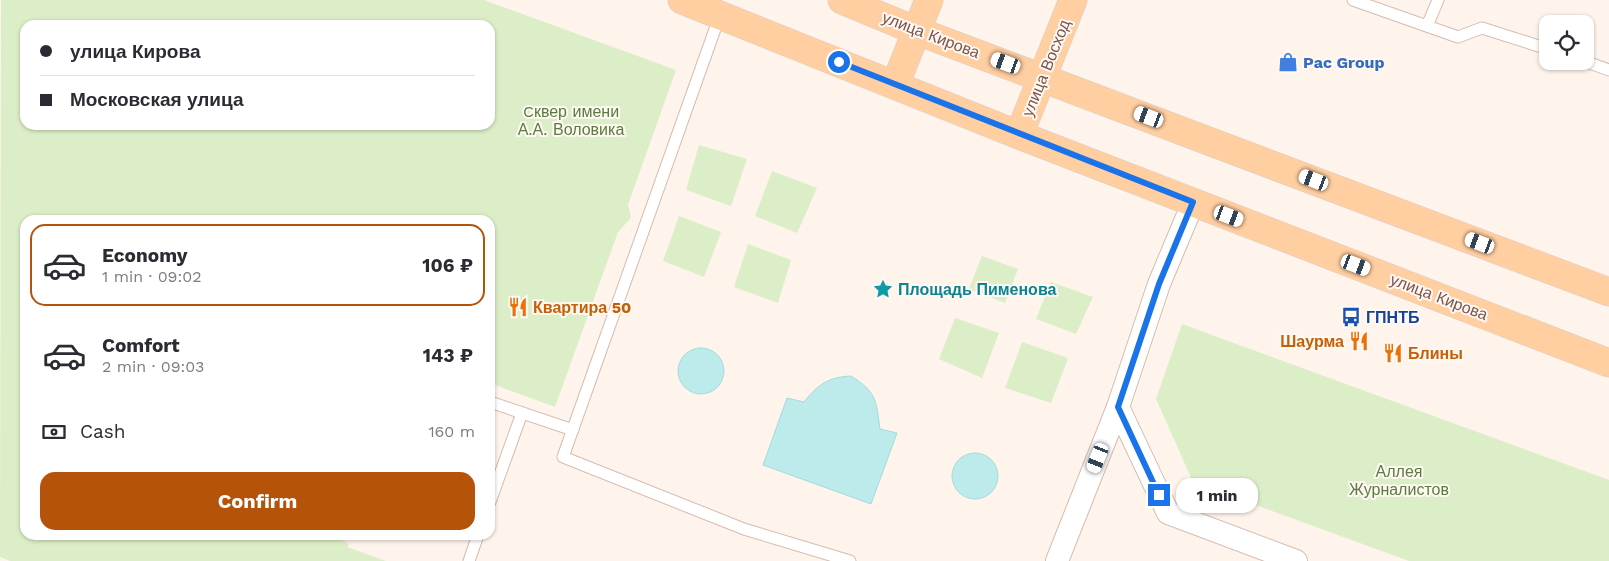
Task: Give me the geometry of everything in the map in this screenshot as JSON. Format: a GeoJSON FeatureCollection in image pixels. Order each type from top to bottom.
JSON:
{"type":"FeatureCollection","features":[{"type":"Feature","properties":{"kind":"main road","name":"улица Кирова"},"geometry":{"type":"LineString","coordinates":[[682,0],[1019,135],[1609,363]]}},
{"type":"Feature","properties":{"kind":"main road","name":"улица Кирова"},"geometry":{"type":"LineString","coordinates":[[842,0],[917,31],[1042,76],[1609,292]]}},
{"type":"Feature","properties":{"kind":"main road"},"geometry":{"type":"LineString","coordinates":[[895,86],[929,0]]}},
{"type":"Feature","properties":{"kind":"main road","name":"улица Восход"},"geometry":{"type":"LineString","coordinates":[[1019,135],[1073,0]]}},
{"type":"Feature","properties":{"kind":"street"},"geometry":{"type":"LineString","coordinates":[[1057,561],[1118,407],[1159,284],[1193,202]]}},
{"type":"Feature","properties":{"kind":"street"},"geometry":{"type":"LineString","coordinates":[[1118,407],[1168,513],[1296,561]]}},
{"type":"Feature","properties":{"kind":"lane"},"geometry":{"type":"LineString","coordinates":[[1353,0],[1458,37],[1482,28],[1539,47]]}},
{"type":"Feature","properties":{"kind":"lane"},"geometry":{"type":"LineString","coordinates":[[1427,26],[1438,0]]}},
{"type":"Feature","properties":{"kind":"lane"},"geometry":{"type":"LineString","coordinates":[[720,15],[564,457],[744,528],[850,561]]}},
{"type":"Feature","properties":{"kind":"lane"},"geometry":{"type":"LineString","coordinates":[[1594,65],[1609,70]]}},
{"type":"Feature","properties":{"kind":"lane"},"geometry":{"type":"LineString","coordinates":[[495,404],[573,430]]}},
{"type":"Feature","properties":{"kind":"lane"},"geometry":{"type":"LineString","coordinates":[[495,488],[522,413]]}},
{"type":"Feature","properties":{"kind":"lane"},"geometry":{"type":"LineString","coordinates":[[469,561],[476,540]]}},
{"type":"Feature","properties":{"kind":"green space","name":"Cквер имени А.А. Воловика"},"geometry":{"type":"Polygon","coordinates":[[[1,0],[484,0],[676,70],[628,205],[631,218],[618,232],[555,407],[495,385],[495,215],[20,215],[20,540],[342,540],[349,544],[347,547],[386,561],[10,561],[0,557],[1,0]]]}},
{"type":"Feature","properties":{"kind":"green space"},"geometry":{"type":"Polygon","coordinates":[[[699,145],[747,159],[731,206],[686,190],[699,145]]]}},
{"type":"Feature","properties":{"kind":"green space"},"geometry":{"type":"Polygon","coordinates":[[[772,171],[817,188],[797,233],[755,216],[772,171]]]}},
{"type":"Feature","properties":{"kind":"green space"},"geometry":{"type":"Polygon","coordinates":[[[679,216],[721,232],[704,277],[663,261],[679,216]]]}},
{"type":"Feature","properties":{"kind":"green space"},"geometry":{"type":"Polygon","coordinates":[[[748,244],[791,260],[778,303],[734,287],[748,244]]]}},
{"type":"Feature","properties":{"kind":"green space"},"geometry":{"type":"Polygon","coordinates":[[[982,256],[1018,269],[1005,303],[969,289],[982,256]]]}},
{"type":"Feature","properties":{"kind":"green space"},"geometry":{"type":"Polygon","coordinates":[[[1051,282],[1093,297],[1076,334],[1036,319],[1051,282]]]}},
{"type":"Feature","properties":{"kind":"green space"},"geometry":{"type":"Polygon","coordinates":[[[955,318],[999,333],[982,378],[939,359],[955,318]]]}},
{"type":"Feature","properties":{"kind":"green space","name":"Аллея Журналистов"},"geometry":{"type":"Polygon","coordinates":[[[1182,324],[1609,480],[1609,561],[1409,561],[1193,482],[1156,399],[1182,324]]]}},
{"type":"Feature","properties":{"kind":"green space"},"geometry":{"type":"Polygon","coordinates":[[[1022,342],[1068,358],[1051,403],[1005,388],[1022,342]]]}},
{"type":"Feature","properties":{"kind":"water"},"geometry":{"type":"Polygon","coordinates":[[[701,348],[714,352],[720,358],[724,371],[720,384],[714,390],[701,394],[688,390],[682,384],[678,371],[682,358],[688,352],[701,348]]]}},
{"type":"Feature","properties":{"kind":"water"},"geometry":{"type":"Polygon","coordinates":[[[851,376],[871,392],[876,404],[880,429],[897,433],[871,504],[763,465],[787,398],[804,402],[814,390],[824,383],[836,378],[851,376]]]}},
{"type":"Feature","properties":{"kind":"water"},"geometry":{"type":"Polygon","coordinates":[[[975,453],[988,457],[994,463],[998,476],[994,489],[988,495],[975,499],[962,495],[956,489],[952,476],[956,463],[962,457],[975,453]]]}},
{"type":"Feature","properties":{"kind":"place","name":"Pac Group"},"geometry":{"type":"Point","coordinates":[1288,62]}},
{"type":"Feature","properties":{"kind":"place","name":"Площадь Пименова"},"geometry":{"type":"Point","coordinates":[883,289]}},
{"type":"Feature","properties":{"kind":"place","name":"Квартира 50"},"geometry":{"type":"Point","coordinates":[518,307]}},
{"type":"Feature","properties":{"kind":"place","name":"ГПНТБ"},"geometry":{"type":"Point","coordinates":[1351,317]}},
{"type":"Feature","properties":{"kind":"place","name":"Шаурма"},"geometry":{"type":"Point","coordinates":[1359,341]}},
{"type":"Feature","properties":{"kind":"place","name":"Блины"},"geometry":{"type":"Point","coordinates":[1393,353]}},
{"type":"Feature","properties":{"kind":"route"},"geometry":{"type":"LineString","coordinates":[[839,62],[895,86],[1193,202],[1159,284],[1118,407],[1159,495]]}}]}
